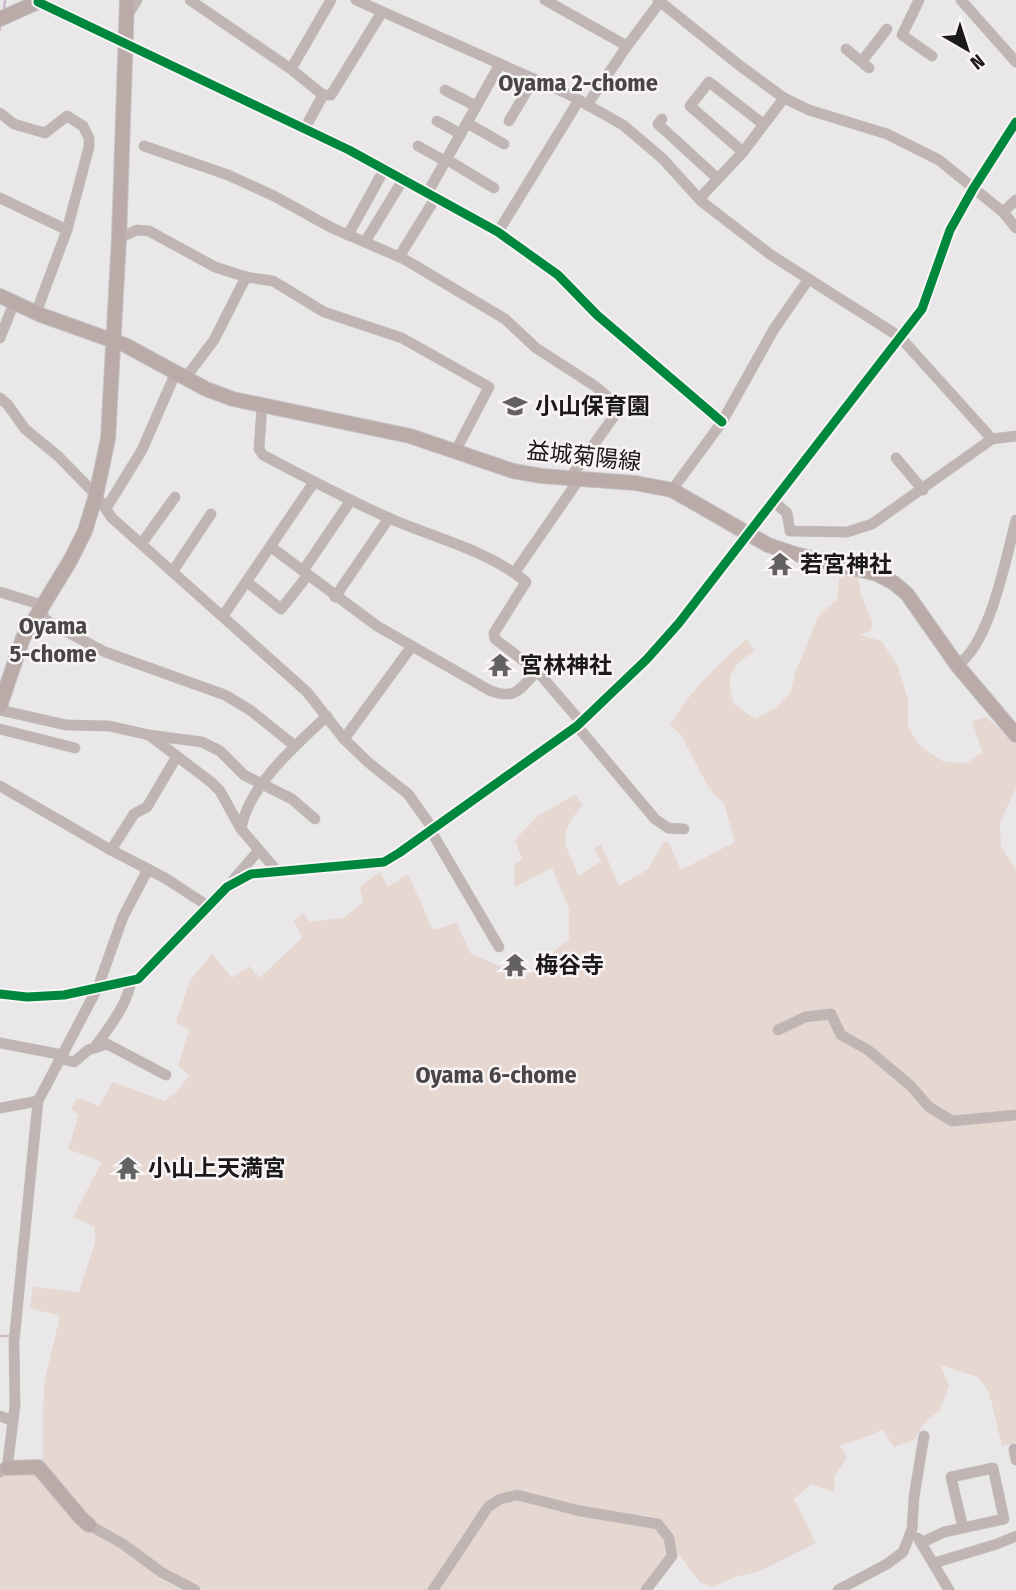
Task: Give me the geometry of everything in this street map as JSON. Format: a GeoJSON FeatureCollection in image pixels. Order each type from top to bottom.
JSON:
{"type":"FeatureCollection","features":[{"type":"Feature","properties":{"kind":"main road"},"geometry":{"type":"LineString","coordinates":[[0,708],[23,638],[58,582],[85,531],[108,439],[119,238],[127,0]]}},
{"type":"Feature","properties":{"kind":"main road"},"geometry":{"type":"LineString","coordinates":[[0,19],[40,1]]}},
{"type":"Feature","properties":{"kind":"main road","name":"益城菊陽線"},"geometry":{"type":"LineString","coordinates":[[0,296],[36,313],[112,340],[233,400],[410,436],[513,471],[635,483],[672,490],[768,545],[877,574],[907,594],[957,665],[1016,735]]}},
{"type":"Feature","properties":{"kind":"main road"},"geometry":{"type":"LineString","coordinates":[[3,1470],[38,1467],[80,1518],[89,1525]]}},
{"type":"Feature","properties":{"kind":"street"},"geometry":{"type":"LineString","coordinates":[[127,16],[137,0]]}},
{"type":"Feature","properties":{"kind":"street"},"geometry":{"type":"LineString","coordinates":[[190,0],[291,69],[323,95],[331,95],[382,12]]}},
{"type":"Feature","properties":{"kind":"street"},"geometry":{"type":"LineString","coordinates":[[291,69],[331,0]]}},
{"type":"Feature","properties":{"kind":"street"},"geometry":{"type":"LineString","coordinates":[[356,0],[534,79],[623,125],[663,159],[701,201],[771,255],[900,337],[992,439]]}},
{"type":"Feature","properties":{"kind":"street"},"geometry":{"type":"LineString","coordinates":[[545,0],[627,46]]}},
{"type":"Feature","properties":{"kind":"street"},"geometry":{"type":"LineString","coordinates":[[919,0],[902,36],[932,56]]}},
{"type":"Feature","properties":{"kind":"street"},"geometry":{"type":"LineString","coordinates":[[961,0],[1016,62]]}},
{"type":"Feature","properties":{"kind":"street"},"geometry":{"type":"LineString","coordinates":[[40,1],[385,168],[498,232],[558,275],[597,315],[722,422]]}},
{"type":"Feature","properties":{"kind":"street"},"geometry":{"type":"LineString","coordinates":[[498,232],[583,103],[659,1],[784,98],[809,110],[887,134],[939,160],[1003,212],[1016,228]]}},
{"type":"Feature","properties":{"kind":"street"},"geometry":{"type":"LineString","coordinates":[[846,49],[865,65],[887,29]]}},
{"type":"Feature","properties":{"kind":"street"},"geometry":{"type":"LineString","coordinates":[[399,257],[432,195],[446,160],[499,64]]}},
{"type":"Feature","properties":{"kind":"street"},"geometry":{"type":"LineString","coordinates":[[509,121],[534,79]]}},
{"type":"Feature","properties":{"kind":"street"},"geometry":{"type":"LineString","coordinates":[[743,152],[690,106],[709,82],[763,124]]}},
{"type":"Feature","properties":{"kind":"street"},"geometry":{"type":"LineString","coordinates":[[445,90],[476,106]]}},
{"type":"Feature","properties":{"kind":"street"},"geometry":{"type":"LineString","coordinates":[[305,128],[323,95]]}},
{"type":"Feature","properties":{"kind":"street"},"geometry":{"type":"LineString","coordinates":[[700,198],[743,152],[784,98]]}},
{"type":"Feature","properties":{"kind":"street"},"geometry":{"type":"LineString","coordinates":[[0,113],[14,124],[45,133],[67,116],[83,126],[87,133],[89,147],[67,230],[36,313]]}},
{"type":"Feature","properties":{"kind":"street"},"geometry":{"type":"LineString","coordinates":[[437,121],[461,134]]}},
{"type":"Feature","properties":{"kind":"street"},"geometry":{"type":"LineString","coordinates":[[227,887],[251,874],[384,862],[579,724],[647,659],[698,599],[922,309],[950,230],[1016,122]]}},
{"type":"Feature","properties":{"kind":"street"},"geometry":{"type":"LineString","coordinates":[[467,123],[504,144]]}},
{"type":"Feature","properties":{"kind":"street"},"geometry":{"type":"LineString","coordinates":[[658,124],[717,178]]}},
{"type":"Feature","properties":{"kind":"street"},"geometry":{"type":"LineString","coordinates":[[144,146],[228,175],[288,202],[348,235],[399,257],[505,319],[536,348],[595,386],[616,406],[617,412],[515,572]]}},
{"type":"Feature","properties":{"kind":"street"},"geometry":{"type":"LineString","coordinates":[[418,146],[494,188]]}},
{"type":"Feature","properties":{"kind":"street"},"geometry":{"type":"LineString","coordinates":[[348,235],[385,168]]}},
{"type":"Feature","properties":{"kind":"street"},"geometry":{"type":"LineString","coordinates":[[365,243],[404,178]]}},
{"type":"Feature","properties":{"kind":"street"},"geometry":{"type":"LineString","coordinates":[[0,198],[67,230]]}},
{"type":"Feature","properties":{"kind":"street"},"geometry":{"type":"LineString","coordinates":[[1003,212],[1016,200]]}},
{"type":"Feature","properties":{"kind":"street"},"geometry":{"type":"LineString","coordinates":[[119,238],[137,230],[149,231],[215,267],[246,277],[273,281],[324,312],[401,338],[489,387],[456,450]]}},
{"type":"Feature","properties":{"kind":"street"},"geometry":{"type":"LineString","coordinates":[[107,507],[142,450],[181,374],[214,340],[246,277]]}},
{"type":"Feature","properties":{"kind":"street"},"geometry":{"type":"LineString","coordinates":[[672,490],[722,422],[774,329],[808,280]]}},
{"type":"Feature","properties":{"kind":"street"},"geometry":{"type":"LineString","coordinates":[[0,338],[14,303]]}},
{"type":"Feature","properties":{"kind":"street"},"geometry":{"type":"LineString","coordinates":[[0,398],[25,429],[58,456],[96,495],[107,507],[112,518],[307,692],[344,739],[408,794],[432,830],[499,947]]}},
{"type":"Feature","properties":{"kind":"street"},"geometry":{"type":"LineString","coordinates":[[262,405],[260,449],[263,455],[389,518],[474,552],[515,572],[526,582],[494,632],[495,639],[537,671],[655,819],[668,828],[684,829]]}},
{"type":"Feature","properties":{"kind":"street"},"geometry":{"type":"LineString","coordinates":[[774,501],[787,513],[790,531],[847,532],[873,524],[992,439],[1016,436]]}},
{"type":"Feature","properties":{"kind":"street"},"geometry":{"type":"LineString","coordinates":[[896,458],[923,489]]}},
{"type":"Feature","properties":{"kind":"street"},"geometry":{"type":"LineString","coordinates":[[223,615],[314,482]]}},
{"type":"Feature","properties":{"kind":"street"},"geometry":{"type":"LineString","coordinates":[[142,543],[175,497]]}},
{"type":"Feature","properties":{"kind":"street"},"geometry":{"type":"LineString","coordinates":[[247,582],[281,609],[351,500]]}},
{"type":"Feature","properties":{"kind":"street"},"geometry":{"type":"LineString","coordinates":[[173,571],[201,535],[211,514]]}},
{"type":"Feature","properties":{"kind":"street"},"geometry":{"type":"LineString","coordinates":[[335,597],[389,518]]}},
{"type":"Feature","properties":{"kind":"street"},"geometry":{"type":"LineString","coordinates":[[957,665],[970,655],[988,619],[1016,520]]}},
{"type":"Feature","properties":{"kind":"street"},"geometry":{"type":"LineString","coordinates":[[271,547],[377,626],[503,696],[516,693],[537,671]]}},
{"type":"Feature","properties":{"kind":"street"},"geometry":{"type":"LineString","coordinates":[[0,592],[42,605],[43,617],[67,634],[105,652],[225,695],[258,716],[295,746]]}},
{"type":"Feature","properties":{"kind":"street"},"geometry":{"type":"LineString","coordinates":[[344,739],[412,646]]}},
{"type":"Feature","properties":{"kind":"street"},"geometry":{"type":"LineString","coordinates":[[0,708],[66,725],[109,726],[202,742],[220,751],[244,775],[292,799],[315,819]]}},
{"type":"Feature","properties":{"kind":"street"},"geometry":{"type":"LineString","coordinates":[[240,829],[243,816],[278,762],[327,716]]}},
{"type":"Feature","properties":{"kind":"street"},"geometry":{"type":"LineString","coordinates":[[0,729],[75,748]]}},
{"type":"Feature","properties":{"kind":"street"},"geometry":{"type":"LineString","coordinates":[[149,735],[220,791],[240,829],[277,871]]}},
{"type":"Feature","properties":{"kind":"street"},"geometry":{"type":"LineString","coordinates":[[111,850],[134,814],[147,807],[177,756]]}},
{"type":"Feature","properties":{"kind":"street"},"geometry":{"type":"LineString","coordinates":[[0,786],[165,878],[208,906]]}},
{"type":"Feature","properties":{"kind":"street"},"geometry":{"type":"LineString","coordinates":[[0,994],[27,997],[64,995],[131,981],[141,976],[260,850]]}},
{"type":"Feature","properties":{"kind":"street"},"geometry":{"type":"LineString","coordinates":[[3,1470],[13,1421],[14,1342],[38,1101],[98,987],[123,917],[148,869]]}},
{"type":"Feature","properties":{"kind":"street"},"geometry":{"type":"LineString","coordinates":[[95,1048],[119,1011],[131,981]]}},
{"type":"Feature","properties":{"kind":"street"},"geometry":{"type":"LineString","coordinates":[[778,1030],[806,1017],[831,1014],[841,1035],[868,1050],[911,1086],[929,1107],[953,1121],[1016,1115]]}},
{"type":"Feature","properties":{"kind":"street"},"geometry":{"type":"LineString","coordinates":[[0,1043],[74,1062],[95,1048],[107,1044],[166,1076]]}},
{"type":"Feature","properties":{"kind":"street"},"geometry":{"type":"LineString","coordinates":[[0,1108],[38,1101]]}},
{"type":"Feature","properties":{"kind":"street"},"geometry":{"type":"LineString","coordinates":[[0,1416],[13,1421]]}},
{"type":"Feature","properties":{"kind":"street"},"geometry":{"type":"LineString","coordinates":[[838,1590],[887,1564],[903,1552],[912,1529],[914,1497],[924,1436]]}},
{"type":"Feature","properties":{"kind":"street"},"geometry":{"type":"LineString","coordinates":[[1014,1449],[1016,1461]]}},
{"type":"Feature","properties":{"kind":"street"},"geometry":{"type":"LineString","coordinates":[[921,1543],[944,1532],[963,1528],[1004,1519],[993,1468],[951,1477],[963,1528]]}},
{"type":"Feature","properties":{"kind":"street"},"geometry":{"type":"LineString","coordinates":[[433,1590],[488,1507],[500,1499],[517,1494],[580,1511],[658,1524],[669,1538],[672,1556],[646,1590]]}},
{"type":"Feature","properties":{"kind":"street"},"geometry":{"type":"LineString","coordinates":[[89,1525],[195,1590]]}},
{"type":"Feature","properties":{"kind":"street"},"geometry":{"type":"LineString","coordinates":[[912,1529],[949,1590]]}},
{"type":"Feature","properties":{"kind":"street"},"geometry":{"type":"LineString","coordinates":[[934,1563],[1016,1536]]}},
{"type":"Feature","properties":{"kind":"shaded area"},"geometry":{"type":"Polygon","coordinates":[[[840,570],[857,572],[861,595],[872,621],[871,630],[860,635],[881,641],[897,664],[908,700],[908,727],[920,746],[944,762],[967,763],[982,752],[972,721],[986,717],[1016,743],[1016,788],[1000,823],[1001,846],[1016,870],[1016,1442],[1002,1446],[989,1392],[978,1377],[940,1365],[949,1386],[940,1410],[925,1422],[914,1440],[894,1447],[882,1429],[840,1446],[847,1458],[835,1475],[834,1492],[811,1484],[794,1499],[816,1543],[758,1572],[735,1577],[712,1587],[700,1582],[676,1554],[674,1536],[657,1518],[602,1512],[521,1492],[498,1494],[480,1510],[429,1590],[205,1590],[164,1569],[128,1542],[86,1518],[43,1462],[45,1379],[60,1316],[30,1308],[33,1287],[79,1292],[95,1243],[95,1227],[73,1217],[102,1162],[68,1149],[79,1115],[71,1109],[77,1098],[99,1106],[113,1082],[164,1101],[178,1091],[189,1075],[178,1066],[189,1031],[176,1022],[190,981],[212,953],[232,978],[249,966],[259,978],[302,938],[294,920],[303,913],[310,922],[343,918],[363,902],[360,887],[380,872],[388,887],[408,874],[433,930],[457,923],[470,953],[524,977],[569,939],[569,909],[552,868],[515,887],[514,865],[522,859],[515,840],[539,815],[575,795],[583,805],[569,824],[565,839],[579,876],[601,861],[594,849],[601,844],[619,886],[647,870],[663,843],[668,841],[681,870],[735,842],[724,804],[709,788],[681,735],[670,724],[705,678],[747,639],[754,650],[739,663],[730,678],[734,704],[755,719],[775,708],[791,692],[795,673],[821,613],[837,600],[840,570]]]}},
{"type":"Feature","properties":{"kind":"shaded area"},"geometry":{"type":"Polygon","coordinates":[[[34,1472],[122,1548],[168,1583],[182,1590],[0,1590],[0,1477],[34,1472]]]}},
{"type":"Feature","properties":{"kind":"shaded area"},"geometry":{"type":"Polygon","coordinates":[[[513,1499],[657,1529],[665,1547],[663,1561],[641,1590],[440,1590],[477,1526],[493,1509],[513,1499]]]}},
{"type":"Feature","properties":{"kind":"waterway"},"geometry":{"type":"LineString","coordinates":[[4,10],[5,0]]}},
{"type":"Feature","properties":{"kind":"waterway"},"geometry":{"type":"LineString","coordinates":[[0,1336],[8,1336]]}},
{"type":"Feature","properties":{"kind":"cycle path"},"geometry":{"type":"LineString","coordinates":[[38,2],[349,150],[498,232],[558,275],[597,315],[722,422]]}},
{"type":"Feature","properties":{"kind":"cycle path"},"geometry":{"type":"LineString","coordinates":[[0,994],[27,997],[64,995],[138,979],[227,887],[251,874],[384,862],[577,726],[647,659],[679,623],[922,309],[950,230],[1016,122]]}},
{"type":"Feature","properties":{"kind":"place","name":"小山保育園"},"geometry":{"type":"Point","coordinates":[515,406]}},
{"type":"Feature","properties":{"kind":"place","name":"若宮神社"},"geometry":{"type":"Point","coordinates":[780,564]}},
{"type":"Feature","properties":{"kind":"place","name":"宮林神社"},"geometry":{"type":"Point","coordinates":[500,665]}},
{"type":"Feature","properties":{"kind":"place","name":"梅谷寺"},"geometry":{"type":"Point","coordinates":[515,965]}},
{"type":"Feature","properties":{"kind":"place","name":"小山上天満宮"},"geometry":{"type":"Point","coordinates":[128,1168]}},
{"type":"Feature","properties":{"kind":"district","name":"Oyama 2-chome"},"geometry":{"type":"Point","coordinates":[578,83]}},
{"type":"Feature","properties":{"kind":"district","name":"Oyama 5-chome"},"geometry":{"type":"Point","coordinates":[53,640]}},
{"type":"Feature","properties":{"kind":"district","name":"Oyama 6-chome"},"geometry":{"type":"Point","coordinates":[496,1075]}}]}
